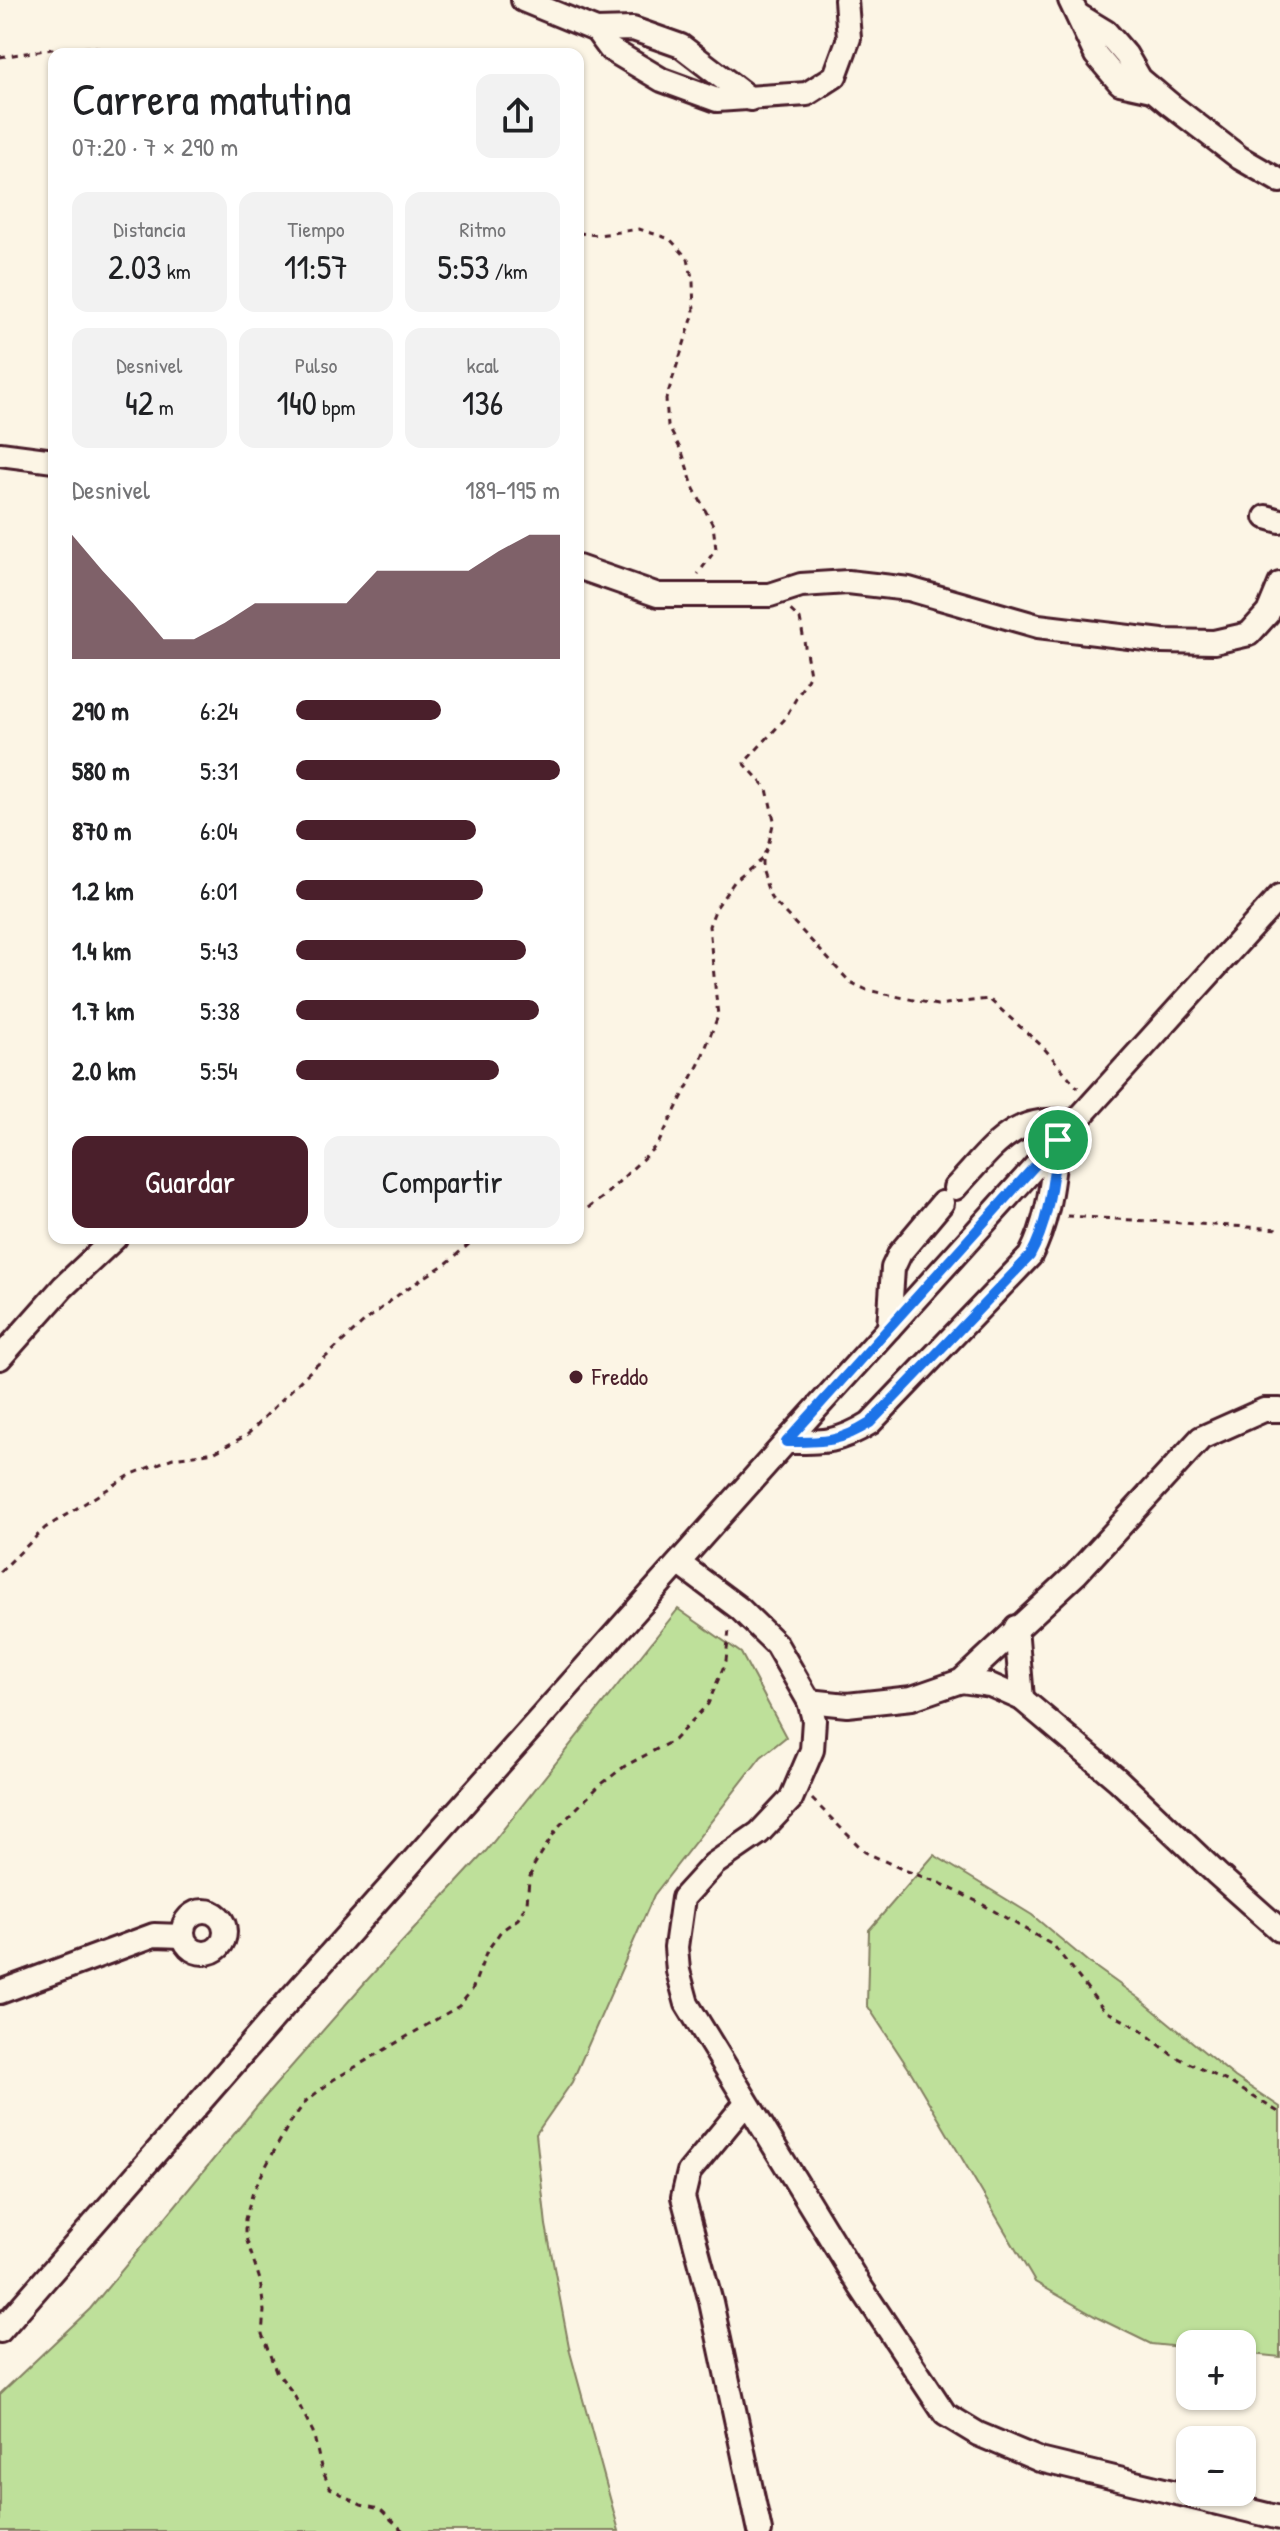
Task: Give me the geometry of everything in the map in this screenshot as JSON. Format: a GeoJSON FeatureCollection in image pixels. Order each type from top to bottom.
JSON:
{"type":"FeatureCollection","features":[{"type":"Feature","properties":{"kind":"street"},"geometry":{"type":"LineString","coordinates":[[523,0],[596,30],[633,29],[681,46],[750,99]]}},
{"type":"Feature","properties":{"kind":"street"},"geometry":{"type":"LineString","coordinates":[[596,30],[610,49],[662,80],[717,100],[807,94],[835,76],[849,38],[846,0]]}},
{"type":"Feature","properties":{"kind":"street"},"geometry":{"type":"LineString","coordinates":[[1074,8],[1096,55],[1120,83],[1154,91],[1240,158],[1280,181]]}},
{"type":"Feature","properties":{"kind":"street"},"geometry":{"type":"LineString","coordinates":[[0,454],[48,460]]}},
{"type":"Feature","properties":{"kind":"street"},"geometry":{"type":"LineString","coordinates":[[584,569],[658,595],[770,595],[801,585],[848,582],[909,589],[1038,626],[1162,641],[1214,642],[1249,634],[1268,613],[1280,584]]}},
{"type":"Feature","properties":{"kind":"street"},"geometry":{"type":"LineString","coordinates":[[0,2331],[290,1999],[786,1442],[1280,896]]}},
{"type":"Feature","properties":{"kind":"street"},"geometry":{"type":"LineString","coordinates":[[889,1328],[893,1268],[900,1253],[949,1196],[1014,1129],[1052,1119],[1074,1122]]}},
{"type":"Feature","properties":{"kind":"street"},"geometry":{"type":"LineString","coordinates":[[786,1442],[819,1442],[848,1437],[870,1423],[1030,1256],[1047,1214],[1058,1140]]}},
{"type":"Feature","properties":{"kind":"street"},"geometry":{"type":"LineString","coordinates":[[0,1358],[63,1287],[109,1244]]}},
{"type":"Feature","properties":{"kind":"street"},"geometry":{"type":"LineString","coordinates":[[809,1701],[847,1705],[912,1698],[961,1681],[1076,1574],[1201,1438],[1264,1410],[1280,1410]]}},
{"type":"Feature","properties":{"kind":"street"},"geometry":{"type":"LineString","coordinates":[[680,1564],[740,1609],[776,1644],[809,1701],[814,1720],[812,1750],[791,1799],[759,1833],[714,1864],[683,1898],[676,1947],[678,1971],[687,2004],[860,2286],[945,2414],[978,2434],[1040,2460],[1280,2518]]}},
{"type":"Feature","properties":{"kind":"street"},"geometry":{"type":"LineString","coordinates":[[1016,1627],[1022,1699]]}},
{"type":"Feature","properties":{"kind":"street"},"geometry":{"type":"LineString","coordinates":[[961,1681],[990,1685],[1022,1699],[1118,1780],[1280,1930]]}},
{"type":"Feature","properties":{"kind":"street"},"geometry":{"type":"LineString","coordinates":[[0,1992],[154,1935],[183,1936]]}},
{"type":"Feature","properties":{"kind":"street"},"geometry":{"type":"LineString","coordinates":[[746,2103],[689,2172],[683,2197],[711,2302],[760,2531]]}},
{"type":"Feature","properties":{"kind":"path"},"geometry":{"type":"LineString","coordinates":[[74,48],[98,48]]}},
{"type":"Feature","properties":{"kind":"path"},"geometry":{"type":"LineString","coordinates":[[0,57],[48,50]]}},
{"type":"Feature","properties":{"kind":"path"},"geometry":{"type":"LineString","coordinates":[[584,234],[599,235],[639,229],[670,239],[688,259],[693,282],[694,313],[666,399],[668,426],[682,452],[694,489],[713,525],[716,549],[681,596]]}},
{"type":"Feature","properties":{"kind":"path"},"geometry":{"type":"LineString","coordinates":[[770,595],[800,619],[810,674],[784,720],[744,763],[767,789],[774,820],[762,859],[762,872],[771,898],[850,982],[867,990],[937,1005],[989,999],[1043,1047],[1091,1103]]}},
{"type":"Feature","properties":{"kind":"path"},"geometry":{"type":"LineString","coordinates":[[584,1211],[602,1198],[658,1144],[680,1103],[718,1016],[709,926],[716,908],[734,882],[762,859]]}},
{"type":"Feature","properties":{"kind":"path"},"geometry":{"type":"LineString","coordinates":[[1047,1214],[1280,1229]]}},
{"type":"Feature","properties":{"kind":"path"},"geometry":{"type":"LineString","coordinates":[[0,1572],[45,1528],[132,1474],[173,1458],[215,1452],[247,1435],[364,1322],[469,1244]]}},
{"type":"Feature","properties":{"kind":"path"},"geometry":{"type":"LineString","coordinates":[[403,2531],[380,2509],[361,2505],[330,2488],[321,2467],[313,2432],[293,2393],[276,2371],[262,2334],[264,2311],[260,2280],[245,2235],[245,2219],[253,2192],[288,2126],[306,2101],[333,2080],[459,2006],[472,1990],[478,1969],[494,1941],[501,1931],[518,1919],[527,1903],[533,1867],[558,1827],[599,1786],[625,1766],[674,1740],[708,1704],[726,1661],[730,1623],[740,1609]]}},
{"type":"Feature","properties":{"kind":"path"},"geometry":{"type":"LineString","coordinates":[[798,1784],[865,1852],[940,1883],[1054,1946],[1104,2010],[1140,2029],[1172,2055],[1231,2083],[1280,2113]]}},
{"type":"Feature","properties":{"kind":"green space"},"geometry":{"type":"Polygon","coordinates":[[[678,1609],[741,1653],[786,1737],[761,1757],[654,1895],[572,2082],[536,2134],[546,2225],[570,2352],[619,2531],[0,2531],[0,2394],[90,2309],[263,2099],[486,1851],[678,1609]]]}},
{"type":"Feature","properties":{"kind":"green space"},"geometry":{"type":"Polygon","coordinates":[[[934,1855],[1032,1915],[1235,2077],[1280,2107],[1280,2357],[1256,2354],[1256,2330],[1176,2330],[1176,2347],[1151,2344],[1035,2282],[911,2072],[867,2005],[869,1930],[934,1855]]]}},
{"type":"Feature","properties":{"kind":"place","name":"Freddo"},"geometry":{"type":"Point","coordinates":[576,1377]}},
{"type":"Feature","properties":{"kind":"route"},"geometry":{"type":"LineString","coordinates":[[1058,1140],[1047,1214],[1030,1256],[870,1423],[848,1437],[819,1442],[786,1442],[946,1265],[1058,1140]]}}]}
